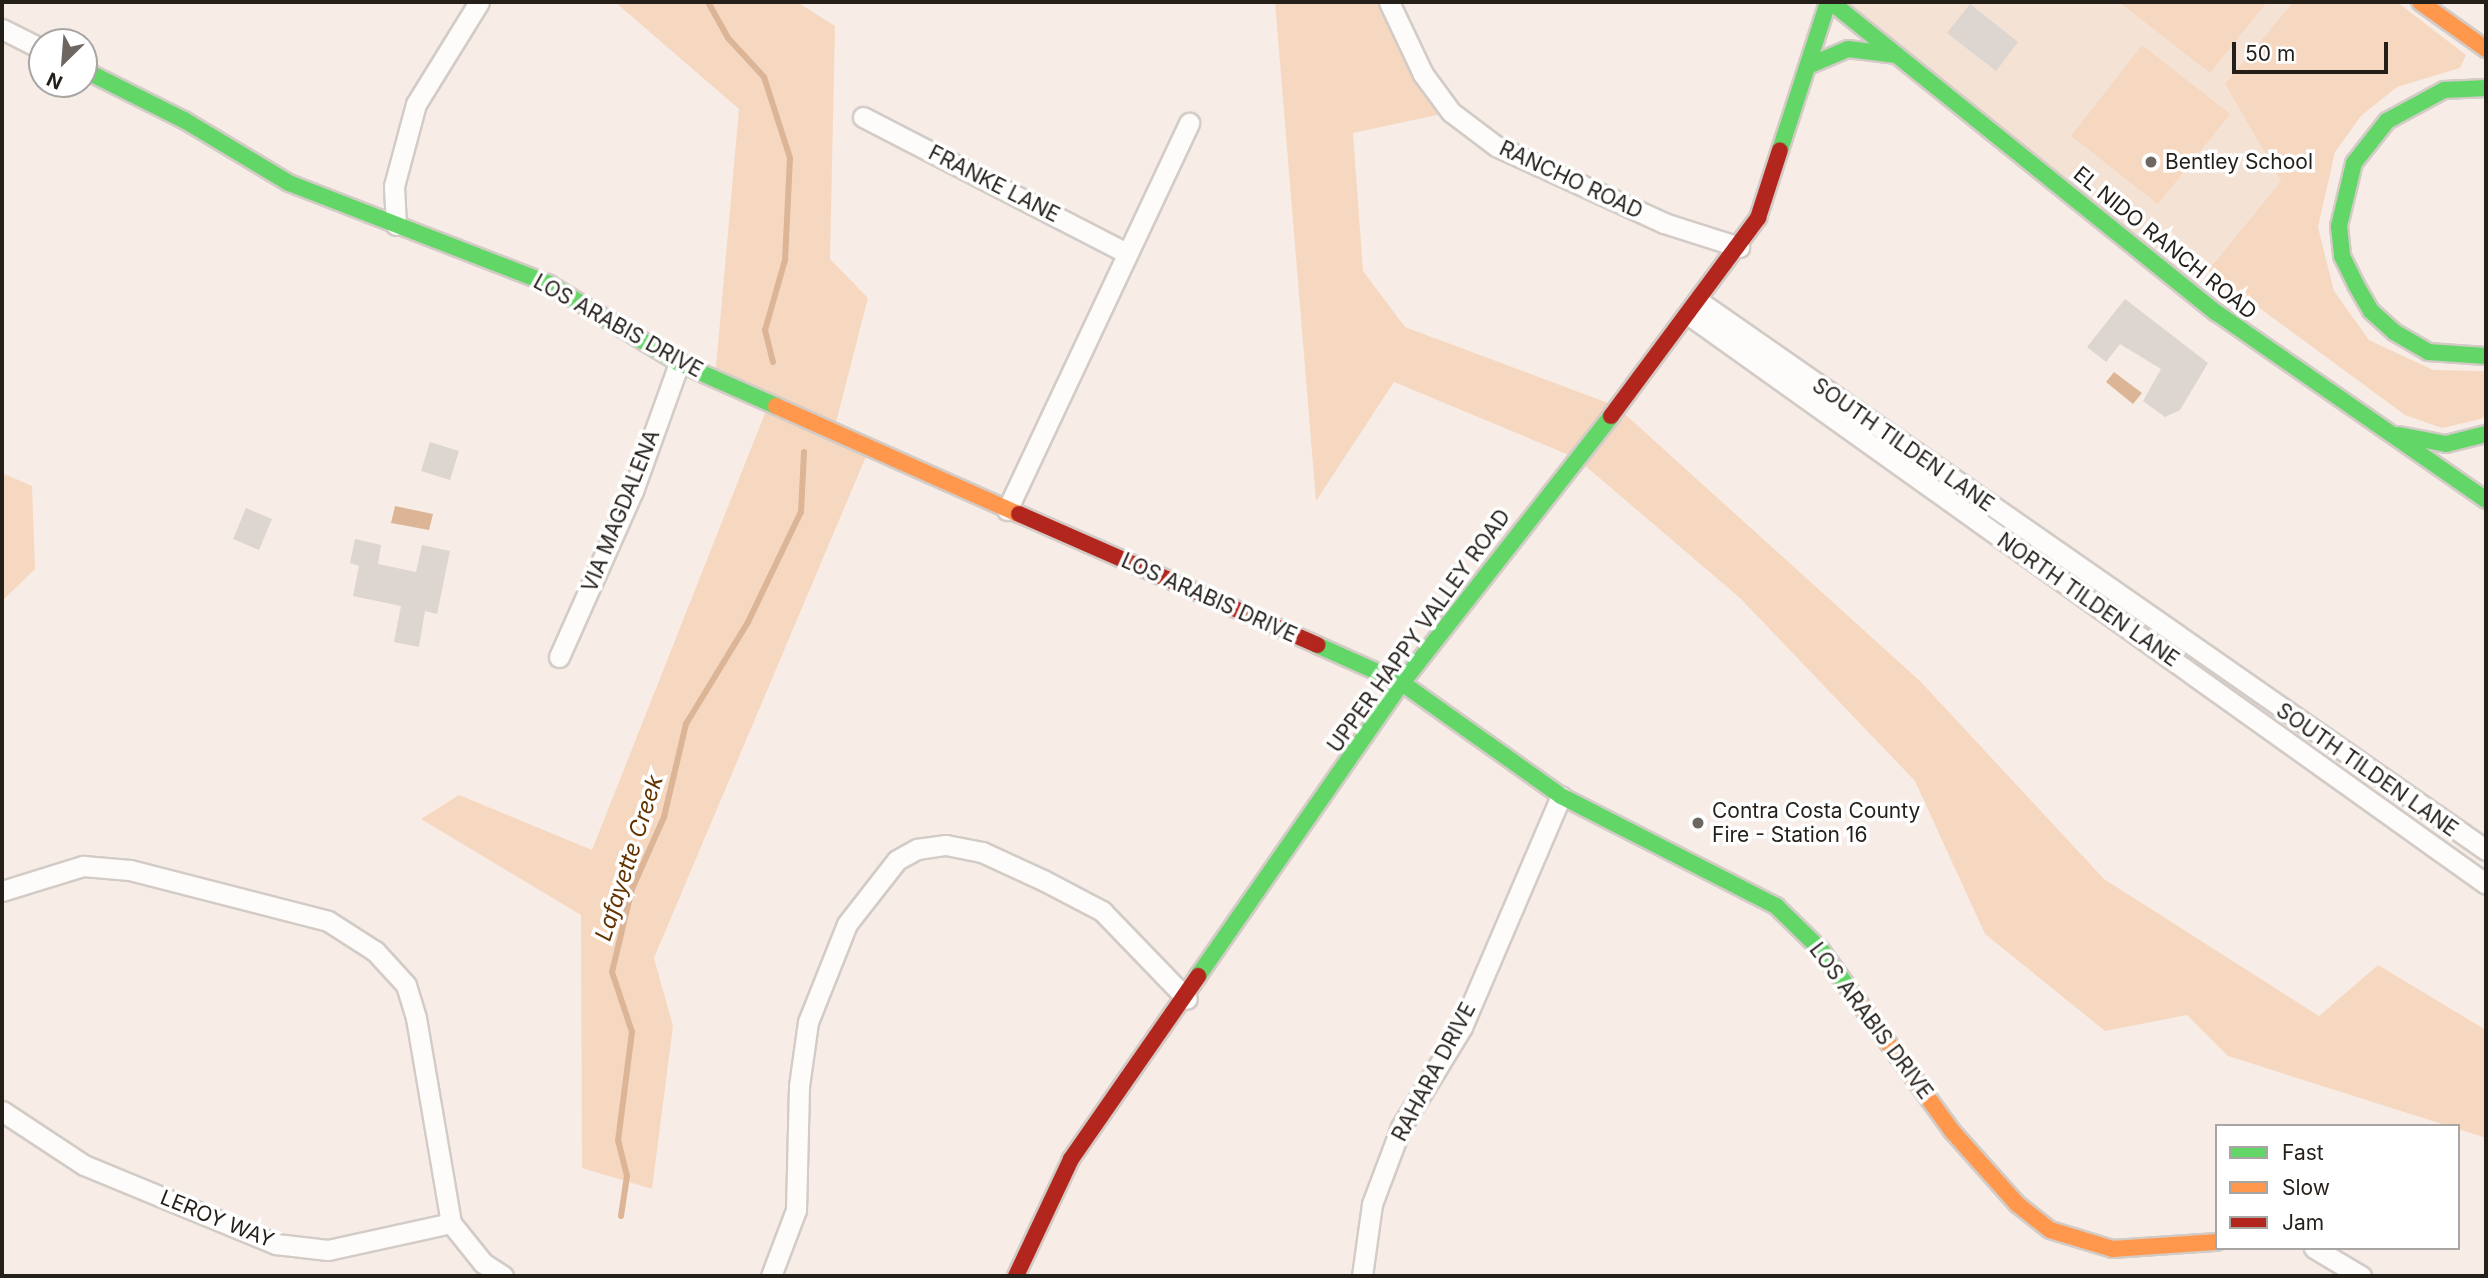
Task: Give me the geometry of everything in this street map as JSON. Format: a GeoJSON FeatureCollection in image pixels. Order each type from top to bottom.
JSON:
{"type":"FeatureCollection","features":[{"type":"Feature","properties":{"kind":"main road","name":"UPPER HAPPY VALLEY ROAD"},"geometry":{"type":"LineString","coordinates":[[1016,1276],[1071,1159],[1187,999],[1402,683],[1695,309],[1739,247],[1775,178],[1829,2]]}},
{"type":"Feature","properties":{"kind":"main road","name":"EL NIDO RANCH ROAD"},"geometry":{"type":"LineString","coordinates":[[1829,2],[2217,313],[2486,500]]}},
{"type":"Feature","properties":{"kind":"main road"},"geometry":{"type":"LineString","coordinates":[[2420,2],[2486,50]]}},
{"type":"Feature","properties":{"kind":"main road"},"geometry":{"type":"LineString","coordinates":[[1808,66],[1848,49],[1898,55]]}},
{"type":"Feature","properties":{"kind":"main road","name":"LOS ARABIS DRIVE"},"geometry":{"type":"LineString","coordinates":[[98,77],[184,120],[289,183],[549,284],[679,363],[1402,683],[1509,754],[1561,796],[1776,906],[1821,950],[1952,1131],[2018,1205],[2050,1230],[2113,1249],[2215,1242]]}},
{"type":"Feature","properties":{"kind":"main road"},"geometry":{"type":"LineString","coordinates":[[2486,88],[2444,90],[2387,121],[2354,163],[2339,226],[2342,256],[2356,285],[2371,311],[2394,332],[2428,352],[2486,356]]}},
{"type":"Feature","properties":{"kind":"main road"},"geometry":{"type":"LineString","coordinates":[[2386,432],[2446,443],[2486,434]]}},
{"type":"Feature","properties":{"kind":"main road"},"geometry":{"type":"LineString","coordinates":[[2472,491],[2486,473]]}},
{"type":"Feature","properties":{"kind":"street"},"geometry":{"type":"LineString","coordinates":[[396,225],[394,186],[416,104],[478,2]]}},
{"type":"Feature","properties":{"kind":"street","name":"RANCHO ROAD"},"geometry":{"type":"LineString","coordinates":[[1388,2],[1396,27],[1451,112],[1496,146],[1664,223],[1739,247]]}},
{"type":"Feature","properties":{"kind":"street"},"geometry":{"type":"LineString","coordinates":[[2,29],[28,42]]}},
{"type":"Feature","properties":{"kind":"street","name":"FRANKE LANE"},"geometry":{"type":"LineString","coordinates":[[863,117],[1125,252]]}},
{"type":"Feature","properties":{"kind":"street"},"geometry":{"type":"LineString","coordinates":[[1007,510],[1125,252],[1140,232],[1189,123]]}},
{"type":"Feature","properties":{"kind":"street","name":"SOUTH TILDEN LANE"},"geometry":{"type":"LineString","coordinates":[[1695,309],[2486,850]]}},
{"type":"Feature","properties":{"kind":"street","name":"NORTH TILDEN LANE"},"geometry":{"type":"LineString","coordinates":[[1695,309],[2486,884]]}},
{"type":"Feature","properties":{"kind":"street","name":"VIA MAGDALENA"},"geometry":{"type":"LineString","coordinates":[[559,657],[633,491],[679,363]]}},
{"type":"Feature","properties":{"kind":"street","name":"RAHARA DRIVE"},"geometry":{"type":"LineString","coordinates":[[1362,1276],[1371,1204],[1401,1127],[1462,1027],[1561,796]]}},
{"type":"Feature","properties":{"kind":"street"},"geometry":{"type":"LineString","coordinates":[[771,1276],[796,1209],[799,1086],[811,1011],[847,924],[897,860],[917,849],[946,845],[982,852],[1043,880],[1102,911],[1187,999]]}},
{"type":"Feature","properties":{"kind":"street"},"geometry":{"type":"LineString","coordinates":[[2,891],[83,866],[130,870],[328,921],[374,951],[406,985],[416,1018],[451,1223],[483,1263],[503,1276]]}},
{"type":"Feature","properties":{"kind":"street","name":"LEROY WAY"},"geometry":{"type":"LineString","coordinates":[[2,1111],[84,1165],[276,1244],[328,1250],[451,1223]]}},
{"type":"Feature","properties":{"kind":"street"},"geometry":{"type":"LineString","coordinates":[[2317,1250],[2361,1276]]}},
{"type":"Feature","properties":{"kind":"shaded area"},"geometry":{"type":"Polygon","coordinates":[[[615,2],[797,2],[835,26],[830,259],[868,298],[834,430],[870,447],[654,958],[673,1026],[652,1189],[582,1168],[581,915],[421,819],[459,795],[592,850],[769,403],[715,378],[739,109],[615,2]]]}},
{"type":"Feature","properties":{"kind":"shaded area"},"geometry":{"type":"Polygon","coordinates":[[[1275,2],[1389,2],[1451,112],[1353,133],[1363,271],[1405,327],[1616,406],[1920,681],[2104,879],[2319,1016],[2378,965],[2486,1030],[2486,1138],[2460,1130],[2460,1124],[2442,1124],[2228,1056],[2187,1015],[2105,1031],[1985,934],[1915,781],[1740,598],[1576,458],[1394,382],[1316,501],[1275,2]]]}},
{"type":"Feature","properties":{"kind":"shaded area","name":"Bentley School"},"geometry":{"type":"Polygon","coordinates":[[[1831,2],[2293,2],[2225,84],[2281,181],[2190,291],[1831,2]]]}},
{"type":"Feature","properties":{"kind":"shaded area"},"geometry":{"type":"Polygon","coordinates":[[[2119,2],[2267,2],[2210,73],[2119,2]]]}},
{"type":"Feature","properties":{"kind":"shaded area"},"geometry":{"type":"Polygon","coordinates":[[[2293,2],[2397,2],[2466,55],[2460,68],[2397,87],[2361,116],[2335,152],[2318,227],[2334,291],[2369,340],[2433,370],[2486,371],[2486,415],[2481,419],[2442,428],[2405,415],[2208,270],[2281,181],[2225,84],[2293,2]]]}},
{"type":"Feature","properties":{"kind":"shaded area"},"geometry":{"type":"Polygon","coordinates":[[[2142,45],[2230,114],[2158,204],[2071,136],[2142,45]]]}},
{"type":"Feature","properties":{"kind":"shaded area"},"geometry":{"type":"Polygon","coordinates":[[[2114,372],[2142,393],[2133,404],[2106,382],[2114,372]]]}},
{"type":"Feature","properties":{"kind":"shaded area"},"geometry":{"type":"Polygon","coordinates":[[[2,473],[32,486],[35,569],[2,601],[2,473]]]}},
{"type":"Feature","properties":{"kind":"shaded area"},"geometry":{"type":"Polygon","coordinates":[[[395,506],[433,514],[429,530],[391,523],[395,506]]]}},
{"type":"Feature","properties":{"kind":"building"},"geometry":{"type":"Polygon","coordinates":[[[1970,4],[2018,42],[1996,71],[1947,33],[1970,4]]]}},
{"type":"Feature","properties":{"kind":"building"},"geometry":{"type":"Polygon","coordinates":[[[2125,299],[2208,363],[2180,410],[2165,417],[2143,401],[2161,369],[2120,344],[2106,362],[2087,347],[2125,299]]]}},
{"type":"Feature","properties":{"kind":"building"},"geometry":{"type":"Polygon","coordinates":[[[430,442],[459,451],[450,480],[421,471],[430,442]]]}},
{"type":"Feature","properties":{"kind":"building"},"geometry":{"type":"Polygon","coordinates":[[[246,508],[272,519],[259,550],[233,539],[246,508]]]}},
{"type":"Feature","properties":{"kind":"building"},"geometry":{"type":"Polygon","coordinates":[[[355,539],[381,545],[378,564],[416,572],[422,545],[450,551],[437,614],[425,611],[419,647],[394,642],[401,606],[353,596],[359,566],[350,563],[355,539]]]}},
{"type":"Feature","properties":{"kind":"waterway","name":"Lafayette Creek"},"geometry":{"type":"LineString","coordinates":[[708,2],[728,38],[764,77],[790,158],[785,260],[765,330],[773,362]]}},
{"type":"Feature","properties":{"kind":"waterway","name":"Lafayette Creek"},"geometry":{"type":"LineString","coordinates":[[621,1216],[627,1176],[618,1141],[632,1032],[612,972],[632,889],[664,817],[686,724],[748,622],[801,512],[804,452]]}},
{"type":"Feature","properties":{"kind":"traffic: fast"},"geometry":{"type":"LineString","coordinates":[[1780,150],[1828,2]]}},
{"type":"Feature","properties":{"kind":"traffic: fast"},"geometry":{"type":"LineString","coordinates":[[1831,2],[2217,313],[2486,500]]}},
{"type":"Feature","properties":{"kind":"traffic: fast"},"geometry":{"type":"LineString","coordinates":[[1808,66],[1848,49],[1897,55]]}},
{"type":"Feature","properties":{"kind":"traffic: fast"},"geometry":{"type":"LineString","coordinates":[[98,77],[184,120],[289,183],[549,284],[679,363],[776,406]]}},
{"type":"Feature","properties":{"kind":"traffic: fast"},"geometry":{"type":"LineString","coordinates":[[2486,88],[2444,90],[2387,121],[2354,163],[2339,226],[2342,256],[2356,285],[2371,311],[2394,332],[2428,352],[2486,356]]}},
{"type":"Feature","properties":{"kind":"traffic: fast"},"geometry":{"type":"LineString","coordinates":[[1198,976],[1402,683],[1611,416]]}},
{"type":"Feature","properties":{"kind":"traffic: fast"},"geometry":{"type":"LineString","coordinates":[[2399,435],[2446,444],[2486,434]]}},
{"type":"Feature","properties":{"kind":"traffic: fast"},"geometry":{"type":"LineString","coordinates":[[1317,645],[1402,683],[1561,796],[1776,906],[1821,950],[1854,996]]}},
{"type":"Feature","properties":{"kind":"traffic: slow"},"geometry":{"type":"LineString","coordinates":[[2420,2],[2486,49]]}},
{"type":"Feature","properties":{"kind":"traffic: slow"},"geometry":{"type":"LineString","coordinates":[[776,406],[1019,514]]}},
{"type":"Feature","properties":{"kind":"traffic: slow"},"geometry":{"type":"LineString","coordinates":[[1854,996],[1952,1131],[2017,1204],[2050,1230],[2113,1249],[2215,1242]]}},
{"type":"Feature","properties":{"kind":"traffic: jam"},"geometry":{"type":"LineString","coordinates":[[1611,416],[1758,218],[1780,150]]}},
{"type":"Feature","properties":{"kind":"traffic: jam"},"geometry":{"type":"LineString","coordinates":[[1019,514],[1317,645]]}},
{"type":"Feature","properties":{"kind":"traffic: jam"},"geometry":{"type":"LineString","coordinates":[[1016,1276],[1071,1159],[1198,976]]}},
{"type":"Feature","properties":{"kind":"place","name":"Bentley School"},"geometry":{"type":"Point","coordinates":[2151,162]}},
{"type":"Feature","properties":{"kind":"place","name":"Contra Costa County Fire - Station 16"},"geometry":{"type":"Point","coordinates":[1698,823]}}]}
